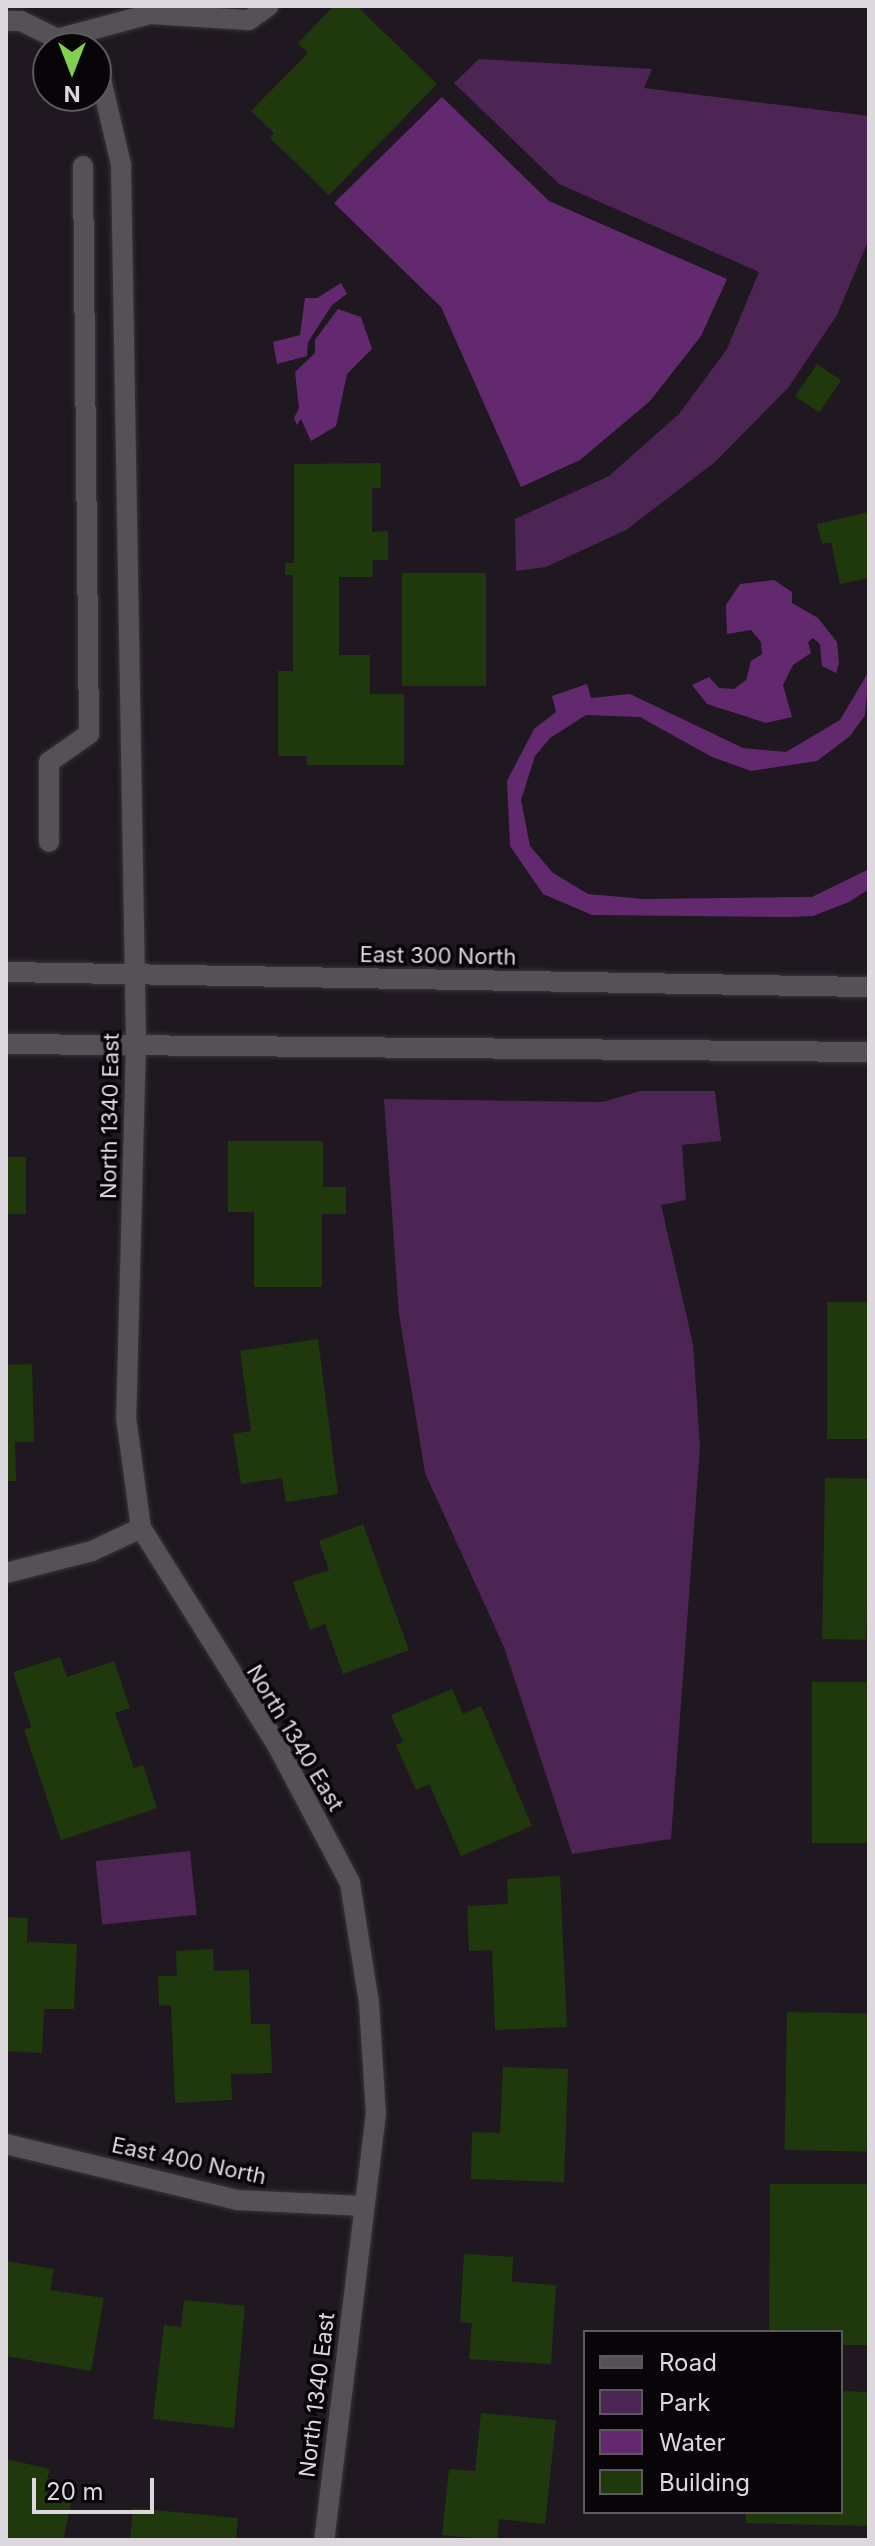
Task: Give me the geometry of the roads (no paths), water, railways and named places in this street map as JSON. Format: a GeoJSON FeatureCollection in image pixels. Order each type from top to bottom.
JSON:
{"type":"FeatureCollection","features":[{"type":"Feature","properties":{"kind":"street"},"geometry":{"type":"LineString","coordinates":[[100,32],[150,14],[249,20],[268,6]]}},
{"type":"Feature","properties":{"kind":"street"},"geometry":{"type":"LineString","coordinates":[[6,21],[21,21],[43,32]]}},
{"type":"Feature","properties":{"kind":"street","name":"North 1340 East"},"geometry":{"type":"LineString","coordinates":[[109,112],[121,165],[136,1043],[126,1417],[141,1528],[276,1743],[350,1883],[369,2003],[376,2113],[324,2540]]}},
{"type":"Feature","properties":{"kind":"street"},"geometry":{"type":"LineString","coordinates":[[49,842],[49,762],[89,734],[83,166]]}},
{"type":"Feature","properties":{"kind":"street","name":"East 300 North"},"geometry":{"type":"LineString","coordinates":[[6,972],[869,987]]}},
{"type":"Feature","properties":{"kind":"street"},"geometry":{"type":"LineString","coordinates":[[6,1044],[869,1052]]}},
{"type":"Feature","properties":{"kind":"street"},"geometry":{"type":"LineString","coordinates":[[6,1573],[92,1551],[141,1528]]}},
{"type":"Feature","properties":{"kind":"street","name":"East 400 North"},"geometry":{"type":"LineString","coordinates":[[6,2144],[237,2200],[364,2206]]}},
{"type":"Feature","properties":{"kind":"water"},"geometry":{"type":"Polygon","coordinates":[[[442,97],[549,201],[727,279],[701,336],[650,401],[580,460],[521,487],[441,307],[334,203],[442,97]]]}},
{"type":"Feature","properties":{"kind":"water"},"geometry":{"type":"Polygon","coordinates":[[[341,283],[347,294],[332,305],[308,342],[307,356],[277,364],[273,342],[300,335],[305,298],[317,298],[341,283]]]}},
{"type":"Feature","properties":{"kind":"water"},"geometry":{"type":"Polygon","coordinates":[[[338,309],[361,317],[372,349],[347,374],[336,426],[311,441],[301,419],[297,425],[294,418],[299,408],[295,372],[315,353],[315,340],[338,309]]]}},
{"type":"Feature","properties":{"kind":"water"},"geometry":{"type":"Polygon","coordinates":[[[774,580],[792,592],[792,603],[818,618],[837,642],[839,663],[836,673],[822,666],[820,644],[813,638],[808,642],[811,653],[793,665],[783,685],[792,717],[766,723],[707,704],[692,685],[709,677],[719,688],[734,689],[746,680],[751,661],[762,654],[761,642],[751,630],[727,634],[726,605],[740,584],[774,580]]]}},
{"type":"Feature","properties":{"kind":"water"},"geometry":{"type":"Polygon","coordinates":[[[869,671],[865,715],[850,736],[817,761],[751,771],[712,757],[640,717],[586,715],[550,738],[535,756],[521,800],[530,846],[553,873],[588,894],[644,899],[812,897],[869,869],[869,889],[849,902],[813,916],[592,915],[543,894],[510,846],[507,781],[534,729],[556,712],[552,696],[587,684],[591,698],[630,694],[743,748],[786,752],[840,720],[869,671]]]}}]}
